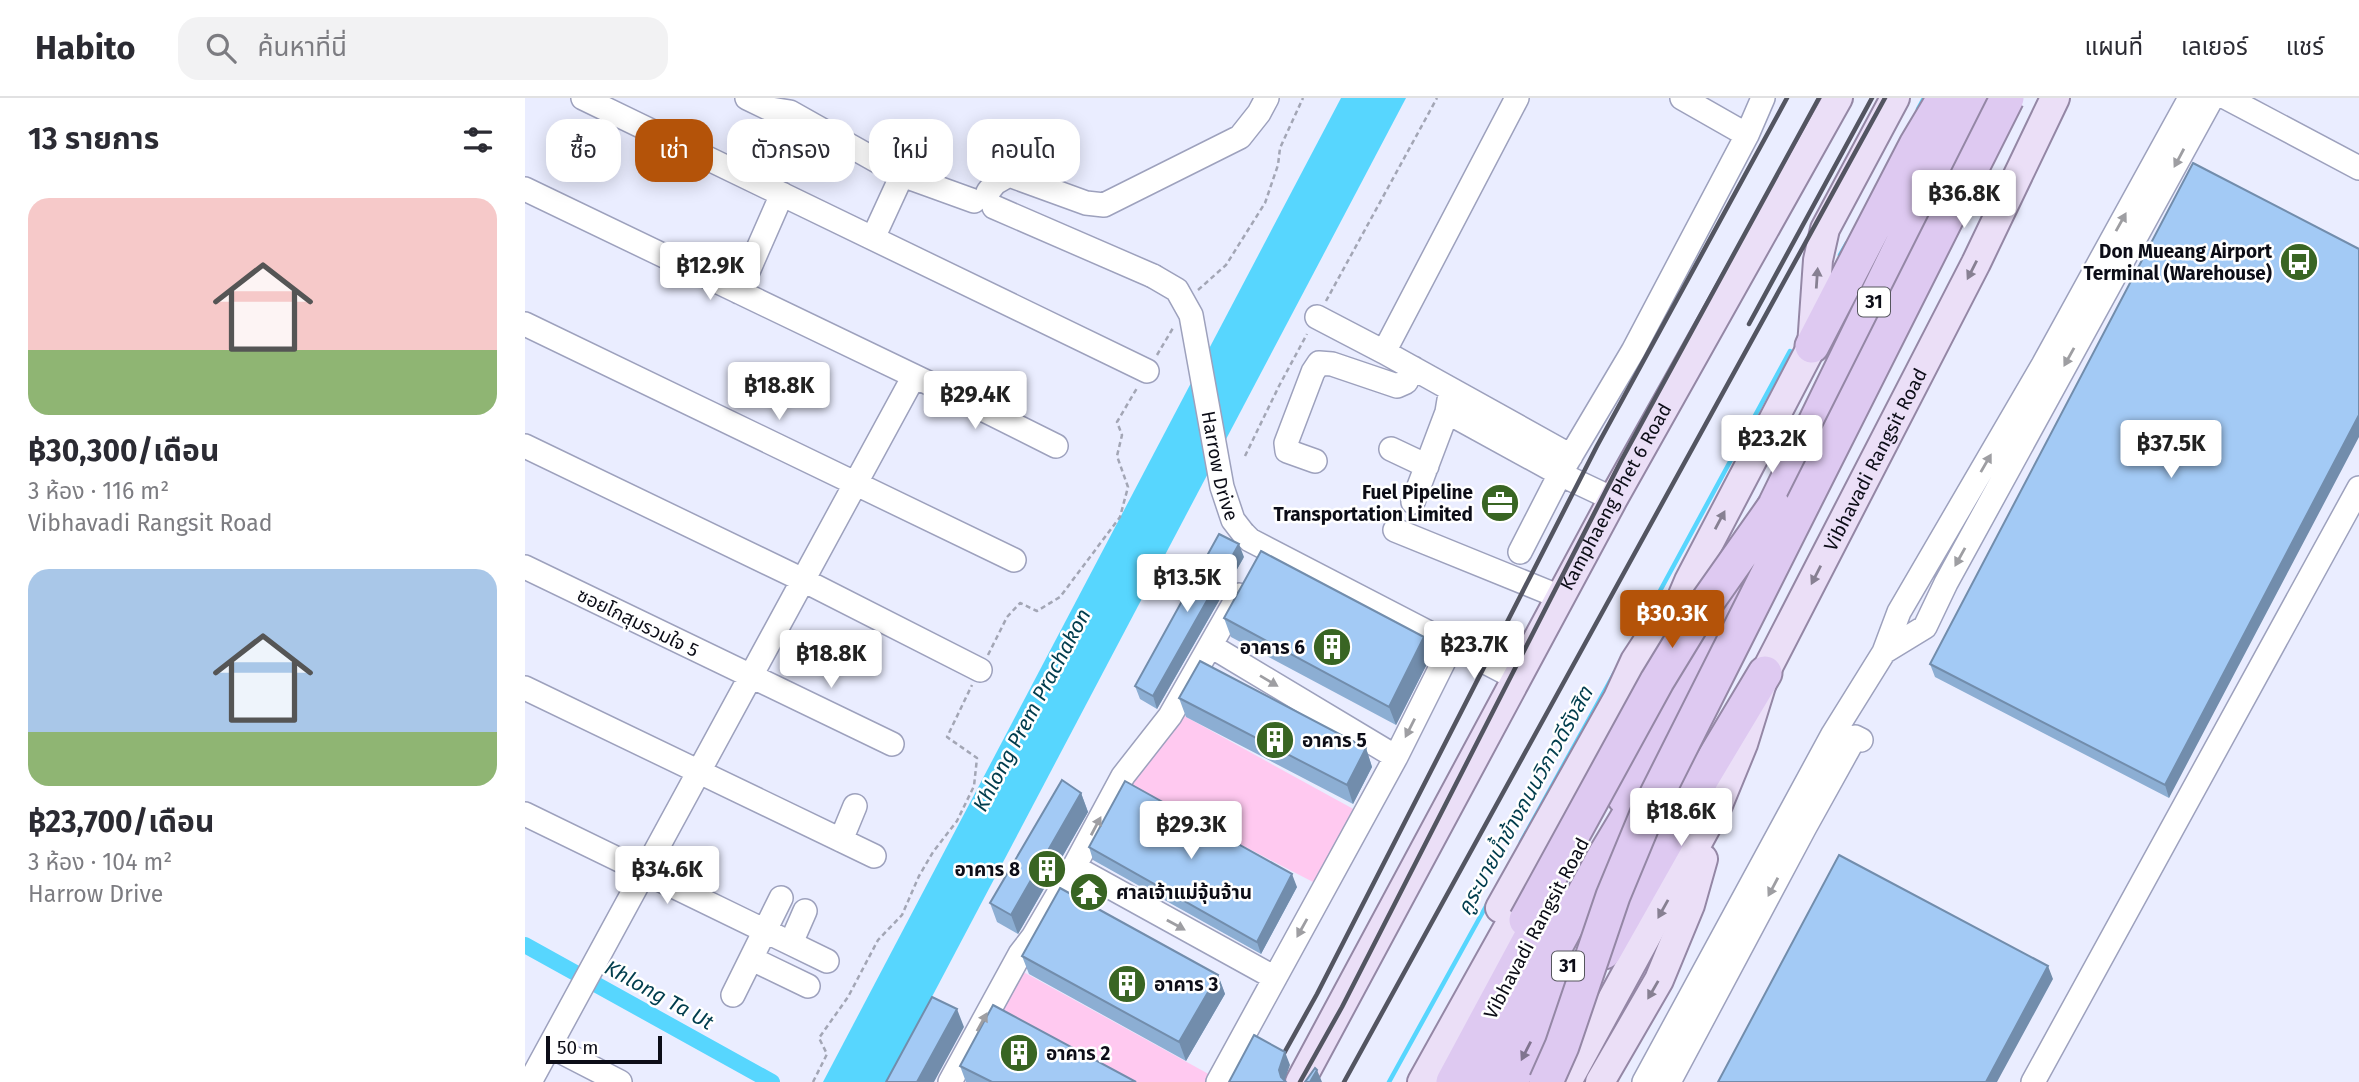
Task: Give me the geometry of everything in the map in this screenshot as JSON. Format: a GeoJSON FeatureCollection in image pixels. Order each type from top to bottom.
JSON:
{"type":"FeatureCollection","features":[{"type":"Feature","properties":{"kind":"highway","name":"31"},"geometry":{"type":"LineString","coordinates":[[1812,346],[1916,145],[1944,98]]}},
{"type":"Feature","properties":{"kind":"highway","name":"Vibhavadi Rangsit Road"},"geometry":{"type":"LineString","coordinates":[[1453,1082],[1688,641],[1925,170],[1958,98]]}},
{"type":"Feature","properties":{"kind":"highway","name":"31"},"geometry":{"type":"LineString","coordinates":[[1467,1082],[1636,776],[1775,507],[1973,98]]}},
{"type":"Feature","properties":{"kind":"highway","name":"31"},"geometry":{"type":"LineString","coordinates":[[1511,1082],[1594,912],[1647,814],[2007,98]]}},
{"type":"Feature","properties":{"kind":"highway","name":"Vibhavadi Rangsit Road"},"geometry":{"type":"LineString","coordinates":[[1482,1082],[1605,855],[1798,538],[1955,220],[2020,98]]}},
{"type":"Feature","properties":{"kind":"highway"},"geometry":{"type":"LineString","coordinates":[[1435,1082],[1657,681],[1693,622],[1775,507]]}},
{"type":"Feature","properties":{"kind":"highway"},"geometry":{"type":"LineString","coordinates":[[1536,1082],[1616,929],[1765,673]]}},
{"type":"Feature","properties":{"kind":"highway"},"geometry":{"type":"LineString","coordinates":[[1546,1082],[1562,1046],[1613,896],[1647,814]]}},
{"type":"Feature","properties":{"kind":"main road","name":"Kamphaeng Phet 6 Road"},"geometry":{"type":"LineString","coordinates":[[1300,1082],[1613,499],[1838,98]]}},
{"type":"Feature","properties":{"kind":"main road"},"geometry":{"type":"LineString","coordinates":[[1812,346],[1818,260],[1825,229],[1895,98]]}},
{"type":"Feature","properties":{"kind":"main road","name":"Vibhavadi Rangsit Road"},"geometry":{"type":"LineString","coordinates":[[1567,1082],[1718,805],[1743,744],[1765,673],[1976,263],[2055,98]]}},
{"type":"Feature","properties":{"kind":"main road","name":"Vibhavadi Rangsit Road"},"geometry":{"type":"LineString","coordinates":[[1422,1082],[1653,666],[1689,580],[1812,346]]}},
{"type":"Feature","properties":{"kind":"main road"},"geometry":{"type":"LineString","coordinates":[[1404,1082],[1618,698],[1635,661],[1689,580]]}},
{"type":"Feature","properties":{"kind":"main road"},"geometry":{"type":"LineString","coordinates":[[1600,1082],[1659,980],[1690,905],[1718,805]]}},
{"type":"Feature","properties":{"kind":"street"},"geometry":{"type":"LineString","coordinates":[[583,98],[1147,371]]}},
{"type":"Feature","properties":{"kind":"street","name":"Harrow Drive"},"geometry":{"type":"LineString","coordinates":[[747,98],[770,109],[790,112],[869,156]]}},
{"type":"Feature","properties":{"kind":"street"},"geometry":{"type":"LineString","coordinates":[[985,200],[995,183],[1009,175],[1086,203],[1104,205],[1240,137],[1267,98]]}},
{"type":"Feature","properties":{"kind":"street"},"geometry":{"type":"LineString","coordinates":[[1384,352],[1517,98]]}},
{"type":"Feature","properties":{"kind":"street"},"geometry":{"type":"LineString","coordinates":[[1682,98],[1747,135]]}},
{"type":"Feature","properties":{"kind":"street"},"geometry":{"type":"LineString","coordinates":[[1520,552],[1566,465],[1633,351],[1747,135],[1763,98]]}},
{"type":"Feature","properties":{"kind":"street"},"geometry":{"type":"LineString","coordinates":[[1669,1082],[1796,822],[1833,734],[1884,652],[1899,612],[2043,365],[2190,98]]}},
{"type":"Feature","properties":{"kind":"street"},"geometry":{"type":"LineString","coordinates":[[1884,652],[1925,626],[2212,98]]}},
{"type":"Feature","properties":{"kind":"street"},"geometry":{"type":"LineString","coordinates":[[2227,98],[2359,168]]}},
{"type":"Feature","properties":{"kind":"street"},"geometry":{"type":"LineString","coordinates":[[867,235],[892,182]]}},
{"type":"Feature","properties":{"kind":"street","name":"Harrow Drive"},"geometry":{"type":"LineString","coordinates":[[928,182],[985,200],[1153,276],[1177,290],[1191,315],[1222,487],[1233,520],[1243,533],[1250,540],[1516,678]]}},
{"type":"Feature","properties":{"kind":"street"},"geometry":{"type":"LineString","coordinates":[[525,189],[1055,446]]}},
{"type":"Feature","properties":{"kind":"street"},"geometry":{"type":"LineString","coordinates":[[739,292],[782,194]]}},
{"type":"Feature","properties":{"kind":"street"},"geometry":{"type":"LineString","coordinates":[[1317,317],[1413,368],[1451,402],[1566,465],[1613,499]]}},
{"type":"Feature","properties":{"kind":"street"},"geometry":{"type":"LineString","coordinates":[[525,324],[1014,560]]}},
{"type":"Feature","properties":{"kind":"street"},"geometry":{"type":"LineString","coordinates":[[1315,461],[1287,451],[1286,443],[1313,372],[1319,363],[1332,364],[1397,386],[1406,382],[1413,368]]}},
{"type":"Feature","properties":{"kind":"street"},"geometry":{"type":"LineString","coordinates":[[530,1082],[914,376]]}},
{"type":"Feature","properties":{"kind":"street"},"geometry":{"type":"LineString","coordinates":[[1413,502],[1451,402]]}},
{"type":"Feature","properties":{"kind":"street"},"geometry":{"type":"LineString","coordinates":[[525,446],[803,580],[980,670]]}},
{"type":"Feature","properties":{"kind":"street"},"geometry":{"type":"LineString","coordinates":[[1391,449],[1427,466]]}},
{"type":"Feature","properties":{"kind":"street"},"geometry":{"type":"LineString","coordinates":[[2033,1082],[2359,488]]}},
{"type":"Feature","properties":{"kind":"street"},"geometry":{"type":"LineString","coordinates":[[1395,530],[1560,597]]}},
{"type":"Feature","properties":{"kind":"street","name":"ซอยโกสุมรวมใจ 5"},"geometry":{"type":"LineString","coordinates":[[525,567],[892,744]]}},
{"type":"Feature","properties":{"kind":"street"},"geometry":{"type":"LineString","coordinates":[[950,1082],[1020,954],[1074,867],[1123,776],[1162,729],[1248,577]]}},
{"type":"Feature","properties":{"kind":"street"},"geometry":{"type":"LineString","coordinates":[[1218,1082],[1396,757],[1452,645]]}},
{"type":"Feature","properties":{"kind":"street"},"geometry":{"type":"LineString","coordinates":[[1211,646],[1396,757]]}},
{"type":"Feature","properties":{"kind":"street"},"geometry":{"type":"LineString","coordinates":[[525,688],[874,856]]}},
{"type":"Feature","properties":{"kind":"street"},"geometry":{"type":"LineString","coordinates":[[1644,1082],[1796,822],[1855,737],[1861,740]]}},
{"type":"Feature","properties":{"kind":"street"},"geometry":{"type":"LineString","coordinates":[[841,840],[855,806]]}},
{"type":"Feature","properties":{"kind":"street"},"geometry":{"type":"LineString","coordinates":[[525,814],[767,931],[812,947],[805,911]]}},
{"type":"Feature","properties":{"kind":"street"},"geometry":{"type":"LineString","coordinates":[[1074,867],[1275,978]]}},
{"type":"Feature","properties":{"kind":"street"},"geometry":{"type":"LineString","coordinates":[[733,995],[781,898]]}},
{"type":"Feature","properties":{"kind":"street"},"geometry":{"type":"LineString","coordinates":[[752,959],[808,986]]}},
{"type":"Feature","properties":{"kind":"street"},"geometry":{"type":"LineString","coordinates":[[550,1046],[620,1082]]}},
{"type":"Feature","properties":{"kind":"path"},"geometry":{"type":"LineString","coordinates":[[1195,292],[1226,265],[1265,203],[1278,165],[1280,148],[1303,98]]}},
{"type":"Feature","properties":{"kind":"path"},"geometry":{"type":"LineString","coordinates":[[1245,456],[1279,386],[1437,98]]}},
{"type":"Feature","properties":{"kind":"path"},"geometry":{"type":"LineString","coordinates":[[813,1082],[827,1054],[819,1038],[848,997],[878,940],[902,915],[919,876],[933,852],[957,821],[974,786],[977,758],[947,737],[1007,617],[1020,603],[1037,611],[1060,597],[1120,517],[1128,486],[1117,456],[1122,435],[1117,422],[1178,320]]}},
{"type":"Feature","properties":{"kind":"shaded area"},"geometry":{"type":"Polygon","coordinates":[[[1177,712],[1357,811],[1313,882],[1122,783],[1177,712]]]}},
{"type":"Feature","properties":{"kind":"shaded area"},"geometry":{"type":"Polygon","coordinates":[[[1018,969],[1214,1077],[1212,1082],[1130,1082],[997,1009],[1018,969]]]}},
{"type":"Feature","properties":{"kind":"water","name":"Khlong Prem Prachakon"},"geometry":{"type":"Polygon","coordinates":[[[1341,98],[1406,98],[887,1082],[823,1082],[1341,98]]]}},
{"type":"Feature","properties":{"kind":"building"},"geometry":{"type":"Polygon","coordinates":[[[2193,163],[2359,249],[2359,415],[2165,785],[1930,664],[2193,163]]]}},
{"type":"Feature","properties":{"kind":"building"},"geometry":{"type":"Polygon","coordinates":[[[1219,534],[1239,544],[1153,696],[1135,686],[1219,534]]]}},
{"type":"Feature","properties":{"kind":"building","name":"อาคาร 6"},"geometry":{"type":"Polygon","coordinates":[[[1261,551],[1424,637],[1389,707],[1224,618],[1261,551]]]}},
{"type":"Feature","properties":{"kind":"building","name":"อาคาร 5"},"geometry":{"type":"Polygon","coordinates":[[[1200,661],[1366,748],[1347,785],[1179,698],[1200,661]]]}},
{"type":"Feature","properties":{"kind":"building"},"geometry":{"type":"Polygon","coordinates":[[[1062,780],[1081,793],[1011,915],[990,903],[1062,780]]]}},
{"type":"Feature","properties":{"kind":"building"},"geometry":{"type":"Polygon","coordinates":[[[1125,781],[1292,874],[1257,942],[1089,847],[1125,781]]]}},
{"type":"Feature","properties":{"kind":"building"},"geometry":{"type":"Polygon","coordinates":[[[1839,855],[2048,966],[1986,1082],[1718,1082],[1839,855]]]}},
{"type":"Feature","properties":{"kind":"building","name":"อาคาร 3"},"geometry":{"type":"Polygon","coordinates":[[[1060,888],[1218,975],[1179,1042],[1022,956],[1060,888]]]}},
{"type":"Feature","properties":{"kind":"building"},"geometry":{"type":"Polygon","coordinates":[[[932,997],[957,1009],[917,1082],[886,1082],[932,997]]]}},
{"type":"Feature","properties":{"kind":"building"},"geometry":{"type":"Polygon","coordinates":[[[993,1005],[1136,1082],[992,1082],[960,1066],[993,1005]]]}},
{"type":"Feature","properties":{"kind":"building"},"geometry":{"type":"Polygon","coordinates":[[[1254,1035],[1285,1052],[1279,1070],[1286,1082],[1229,1082],[1254,1035]]]}},
{"type":"Feature","properties":{"kind":"building"},"geometry":{"type":"Polygon","coordinates":[[[1315,1068],[1317,1070],[1310,1082],[1305,1082],[1315,1068]]]}},
{"type":"Feature","properties":{"kind":"waterway","name":"คูระบายน้ำข้างถนนวิภาวดีรังสิต"},"geometry":{"type":"LineString","coordinates":[[1918,109],[1924,98]]}},
{"type":"Feature","properties":{"kind":"waterway","name":"คูระบายน้ำข้างถนนวิภาวดีรังสิต"},"geometry":{"type":"LineString","coordinates":[[1840,255],[1847,243]]}},
{"type":"Feature","properties":{"kind":"waterway","name":"คูระบายน้ำข้างถนนวิภาวดีรังสิต"},"geometry":{"type":"LineString","coordinates":[[1635,637],[1790,351]]}},
{"type":"Feature","properties":{"kind":"waterway","name":"คูระบายน้ำข้างถนนวิภาวดีรังสิต"},"geometry":{"type":"LineString","coordinates":[[1521,842],[1615,672]]}},
{"type":"Feature","properties":{"kind":"waterway","name":"คูระบายน้ำข้างถนนวิภาวดีรังสิต"},"geometry":{"type":"LineString","coordinates":[[1389,1082],[1490,899]]}},
{"type":"Feature","properties":{"kind":"waterway","name":"Khlong Ta Ut"},"geometry":{"type":"LineString","coordinates":[[525,945],[772,1082]]}},
{"type":"Feature","properties":{"kind":"railway"},"geometry":{"type":"LineString","coordinates":[[1268,1082],[1317,994],[1597,446],[1787,98]]}},
{"type":"Feature","properties":{"kind":"railway"},"geometry":{"type":"LineString","coordinates":[[1300,1082],[1342,1007],[1622,459],[1819,98]]}},
{"type":"Feature","properties":{"kind":"railway"},"geometry":{"type":"LineString","coordinates":[[1749,324],[1872,98]]}},
{"type":"Feature","properties":{"kind":"railway"},"geometry":{"type":"LineString","coordinates":[[1344,1082],[1885,98]]}},
{"type":"Feature","properties":{"kind":"place","name":"Don Mueang Airport Terminal (Warehouse)"},"geometry":{"type":"Point","coordinates":[2299,262]}},
{"type":"Feature","properties":{"kind":"place","name":"Fuel Pipeline Transportation Limited"},"geometry":{"type":"Point","coordinates":[1500,503]}},
{"type":"Feature","properties":{"kind":"place","name":"อาคาร 6"},"geometry":{"type":"Point","coordinates":[1332,647]}},
{"type":"Feature","properties":{"kind":"place","name":"อาคาร 5"},"geometry":{"type":"Point","coordinates":[1275,740]}},
{"type":"Feature","properties":{"kind":"place","name":"อาคาร 8"},"geometry":{"type":"Point","coordinates":[1047,869]}},
{"type":"Feature","properties":{"kind":"place","name":"ศาลเจ้าแม่จุ้นจ้าน"},"geometry":{"type":"Point","coordinates":[1089,892]}},
{"type":"Feature","properties":{"kind":"place","name":"อาคาร 3"},"geometry":{"type":"Point","coordinates":[1127,984]}},
{"type":"Feature","properties":{"kind":"place","name":"อาคาร 2"},"geometry":{"type":"Point","coordinates":[1019,1053]}}]}
